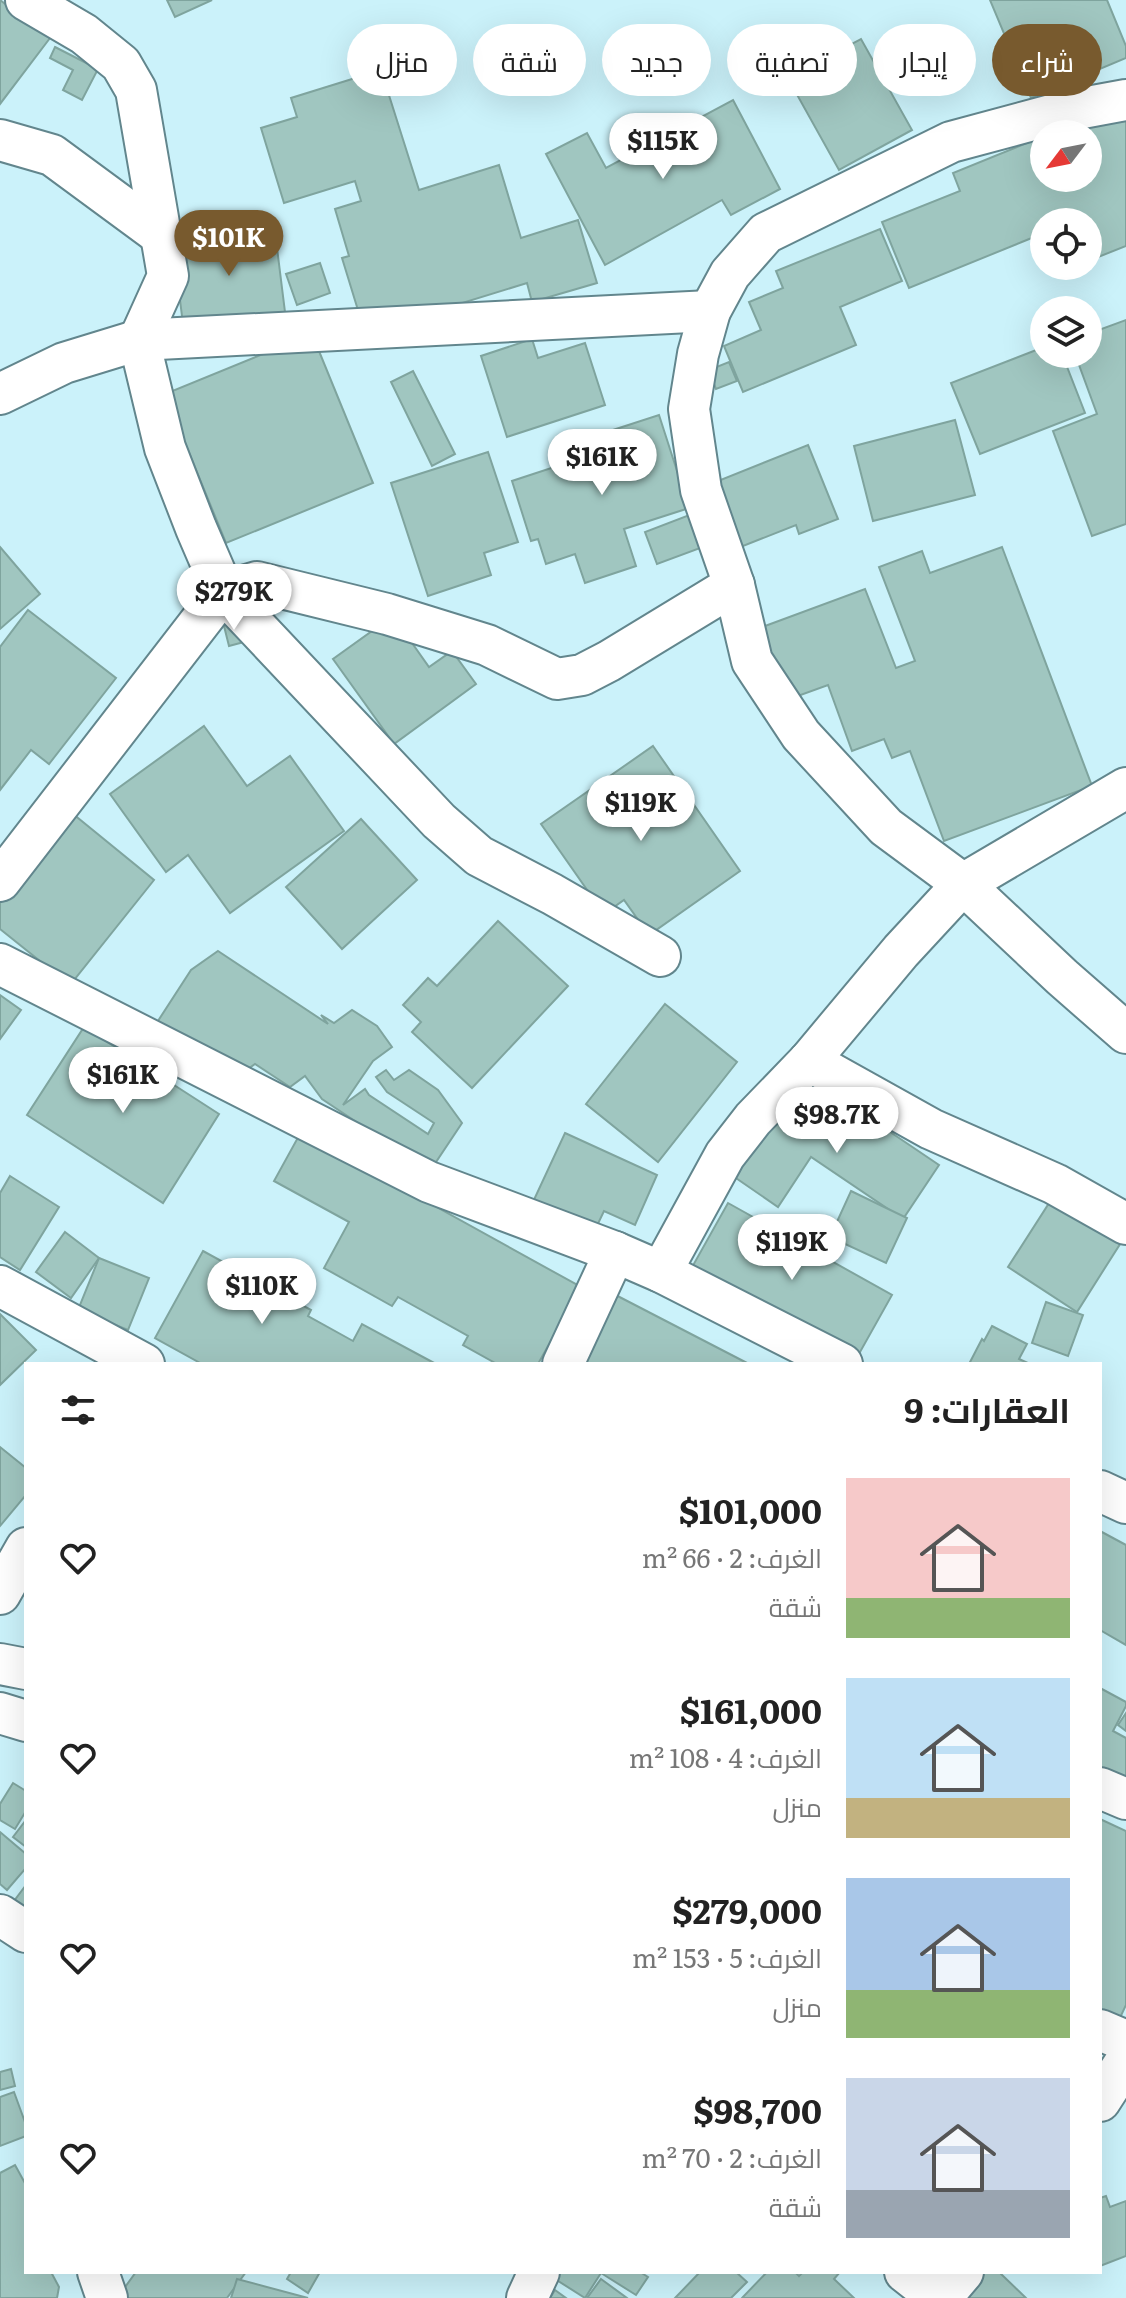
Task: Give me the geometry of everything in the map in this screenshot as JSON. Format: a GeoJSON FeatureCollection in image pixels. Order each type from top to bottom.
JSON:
{"type":"FeatureCollection","features":[{"type":"Feature","properties":{"kind":"street"},"geometry":{"type":"LineString","coordinates":[[26,0],[84,34],[121,64],[136,90],[168,276],[139,340],[165,448],[224,593],[439,821],[479,856],[660,956]]}},
{"type":"Feature","properties":{"kind":"street"},"geometry":{"type":"LineString","coordinates":[[1126,100],[1066,111],[951,142],[766,233],[730,274],[710,311],[698,354],[689,409],[701,490],[734,585],[752,661],[801,735],[886,827],[963,884],[1126,1033]]}},
{"type":"Feature","properties":{"kind":"street"},"geometry":{"type":"LineString","coordinates":[[0,140],[52,155],[162,236]]}},
{"type":"Feature","properties":{"kind":"street"},"geometry":{"type":"LineString","coordinates":[[0,394],[64,363],[139,340],[710,311]]}},
{"type":"Feature","properties":{"kind":"street"},"geometry":{"type":"LineString","coordinates":[[0,881],[224,593],[257,582],[387,614],[487,645],[557,679],[582,675],[734,585]]}},
{"type":"Feature","properties":{"kind":"street"},"geometry":{"type":"LineString","coordinates":[[661,1272],[725,1155],[753,1119],[809,1061],[901,951],[963,884],[1126,788]]}},
{"type":"Feature","properties":{"kind":"street"},"geometry":{"type":"LineString","coordinates":[[0,964],[429,1182],[661,1272],[838,1362]]}},
{"type":"Feature","properties":{"kind":"street"},"geometry":{"type":"LineString","coordinates":[[809,1061],[931,1129],[1055,1184],[1126,1224]]}},
{"type":"Feature","properties":{"kind":"street"},"geometry":{"type":"LineString","coordinates":[[564,1362],[615,1252]]}},
{"type":"Feature","properties":{"kind":"street"},"geometry":{"type":"LineString","coordinates":[[0,1286],[140,1362]]}},
{"type":"Feature","properties":{"kind":"street"},"geometry":{"type":"LineString","coordinates":[[1102,1492],[1126,1503]]}},
{"type":"Feature","properties":{"kind":"street"},"geometry":{"type":"LineString","coordinates":[[0,1664],[24,1669]]}},
{"type":"Feature","properties":{"kind":"street"},"geometry":{"type":"LineString","coordinates":[[0,1713],[24,1720]]}},
{"type":"Feature","properties":{"kind":"street"},"geometry":{"type":"LineString","coordinates":[[1102,1789],[1126,1799]]}},
{"type":"Feature","properties":{"kind":"street"},"geometry":{"type":"LineString","coordinates":[[0,1915],[24,1931]]}},
{"type":"Feature","properties":{"kind":"street"},"geometry":{"type":"LineString","coordinates":[[1102,2031],[1126,2041]]}},
{"type":"Feature","properties":{"kind":"street"},"geometry":{"type":"LineString","coordinates":[[1102,2098],[1126,2061]]}},
{"type":"Feature","properties":{"kind":"street"},"geometry":{"type":"LineString","coordinates":[[99,2274],[107,2298]]}},
{"type":"Feature","properties":{"kind":"street"},"geometry":{"type":"LineString","coordinates":[[527,2298],[538,2274]]}},
{"type":"Feature","properties":{"kind":"street"},"geometry":{"type":"LineString","coordinates":[[908,2274],[940,2298],[961,2274]]}},
{"type":"Feature","properties":{"kind":"building"},"geometry":{"type":"Polygon","coordinates":[[[0,0],[50,38],[0,104],[0,0]]]}},
{"type":"Feature","properties":{"kind":"building"},"geometry":{"type":"Polygon","coordinates":[[[167,0],[212,0],[175,17],[167,0]]]}},
{"type":"Feature","properties":{"kind":"building"},"geometry":{"type":"Polygon","coordinates":[[[990,0],[1107,0],[1126,46],[1126,58],[1102,68],[1102,24],[1000,24],[990,0]]]}},
{"type":"Feature","properties":{"kind":"building"},"geometry":{"type":"Polygon","coordinates":[[[861,39],[873,60],[873,96],[893,96],[912,130],[839,170],[798,96],[857,96],[857,41],[861,39]]]}},
{"type":"Feature","properties":{"kind":"building"},"geometry":{"type":"Polygon","coordinates":[[[55,47],[98,69],[82,100],[63,90],[73,70],[50,58],[55,47]]]}},
{"type":"Feature","properties":{"kind":"building"},"geometry":{"type":"Polygon","coordinates":[[[347,81],[347,96],[389,96],[419,190],[499,165],[521,238],[578,220],[597,283],[532,302],[527,283],[365,333],[342,258],[349,256],[335,209],[361,201],[355,181],[284,203],[261,128],[297,117],[291,98],[347,81]]]}},
{"type":"Feature","properties":{"kind":"building"},"geometry":{"type":"Polygon","coordinates":[[[733,100],[780,189],[731,215],[722,200],[605,265],[546,154],[587,133],[606,168],[733,100]]]}},
{"type":"Feature","properties":{"kind":"building"},"geometry":{"type":"Polygon","coordinates":[[[1126,112],[1126,246],[1102,255],[1102,208],[1030,208],[1030,239],[909,288],[882,222],[960,191],[953,173],[1030,142],[1030,192],[1102,192],[1102,120],[1098,120],[1126,112]]]}},
{"type":"Feature","properties":{"kind":"building"},"geometry":{"type":"Polygon","coordinates":[[[880,229],[902,281],[840,307],[856,345],[743,392],[724,346],[761,330],[749,302],[783,288],[776,271],[880,229]]]}},
{"type":"Feature","properties":{"kind":"building"},"geometry":{"type":"Polygon","coordinates":[[[275,232],[285,312],[183,324],[173,244],[275,232]]]}},
{"type":"Feature","properties":{"kind":"building"},"geometry":{"type":"Polygon","coordinates":[[[320,263],[330,293],[297,305],[286,274],[320,263]]]}},
{"type":"Feature","properties":{"kind":"building"},"geometry":{"type":"Polygon","coordinates":[[[1126,320],[1126,524],[1092,536],[1053,431],[1097,414],[1080,368],[1102,368],[1102,329],[1126,320]]]}},
{"type":"Feature","properties":{"kind":"building"},"geometry":{"type":"Polygon","coordinates":[[[312,334],[373,483],[226,543],[165,394],[312,334]]]}},
{"type":"Feature","properties":{"kind":"building"},"geometry":{"type":"Polygon","coordinates":[[[532,339],[538,358],[585,343],[605,405],[507,437],[481,356],[532,339]]]}},
{"type":"Feature","properties":{"kind":"building"},"geometry":{"type":"Polygon","coordinates":[[[1030,352],[1030,368],[1067,368],[1085,413],[980,454],[951,383],[1030,352]]]}},
{"type":"Feature","properties":{"kind":"building"},"geometry":{"type":"Polygon","coordinates":[[[729,362],[737,381],[716,389],[709,370],[729,362]]]}},
{"type":"Feature","properties":{"kind":"building"},"geometry":{"type":"Polygon","coordinates":[[[413,371],[455,454],[432,466],[391,382],[413,371]]]}},
{"type":"Feature","properties":{"kind":"building"},"geometry":{"type":"Polygon","coordinates":[[[659,415],[689,508],[624,529],[636,566],[585,583],[575,554],[546,564],[538,539],[531,541],[512,481],[579,459],[573,443],[659,415]]]}},
{"type":"Feature","properties":{"kind":"building"},"geometry":{"type":"Polygon","coordinates":[[[955,420],[975,495],[873,521],[854,446],[955,420]]]}},
{"type":"Feature","properties":{"kind":"building"},"geometry":{"type":"Polygon","coordinates":[[[808,445],[838,519],[799,534],[796,525],[733,550],[708,485],[808,445]]]}},
{"type":"Feature","properties":{"kind":"building"},"geometry":{"type":"Polygon","coordinates":[[[488,452],[518,542],[484,553],[491,575],[428,596],[391,483],[488,452]]]}},
{"type":"Feature","properties":{"kind":"building"},"geometry":{"type":"Polygon","coordinates":[[[692,514],[703,547],[657,564],[645,532],[692,514]]]}},
{"type":"Feature","properties":{"kind":"building"},"geometry":{"type":"Polygon","coordinates":[[[0,547],[40,594],[0,629],[0,547]]]}},
{"type":"Feature","properties":{"kind":"building"},"geometry":{"type":"Polygon","coordinates":[[[1002,547],[1092,786],[944,841],[910,751],[892,758],[884,739],[852,751],[828,685],[784,701],[757,629],[865,589],[896,668],[915,661],[879,567],[922,551],[930,573],[1002,547]]]}},
{"type":"Feature","properties":{"kind":"building"},"geometry":{"type":"Polygon","coordinates":[[[28,610],[116,678],[49,764],[31,750],[0,790],[0,647],[28,610]]]}},
{"type":"Feature","properties":{"kind":"building"},"geometry":{"type":"Polygon","coordinates":[[[393,616],[429,667],[452,651],[476,684],[394,744],[333,659],[393,616]]]}},
{"type":"Feature","properties":{"kind":"building"},"geometry":{"type":"Polygon","coordinates":[[[239,618],[244,642],[229,646],[223,622],[239,618]]]}},
{"type":"Feature","properties":{"kind":"building"},"geometry":{"type":"Polygon","coordinates":[[[204,726],[247,786],[290,756],[344,831],[230,913],[188,855],[166,872],[110,794],[204,726]]]}},
{"type":"Feature","properties":{"kind":"building"},"geometry":{"type":"Polygon","coordinates":[[[653,746],[740,871],[649,935],[624,900],[604,914],[541,824],[653,746]]]}},
{"type":"Feature","properties":{"kind":"building"},"geometry":{"type":"Polygon","coordinates":[[[67,809],[154,880],[70,985],[0,929],[0,892],[67,809]]]}},
{"type":"Feature","properties":{"kind":"building"},"geometry":{"type":"Polygon","coordinates":[[[361,819],[417,880],[342,949],[286,887],[361,819]]]}},
{"type":"Feature","properties":{"kind":"building"},"geometry":{"type":"Polygon","coordinates":[[[498,921],[568,986],[472,1088],[412,1032],[421,1022],[403,1005],[428,978],[437,986],[498,921]]]}},
{"type":"Feature","properties":{"kind":"building"},"geometry":{"type":"Polygon","coordinates":[[[218,951],[328,1024],[321,1015],[334,1023],[352,1010],[377,1026],[392,1047],[373,1061],[343,1105],[365,1089],[369,1095],[428,1134],[434,1123],[387,1092],[376,1077],[386,1070],[394,1080],[409,1070],[438,1090],[462,1123],[430,1171],[322,1099],[305,1076],[290,1087],[255,1064],[237,1077],[156,1024],[191,970],[218,951]]]}},
{"type":"Feature","properties":{"kind":"building"},"geometry":{"type":"Polygon","coordinates":[[[0,995],[21,1010],[0,1039],[0,995]]]}},
{"type":"Feature","properties":{"kind":"building"},"geometry":{"type":"Polygon","coordinates":[[[665,1004],[737,1062],[658,1162],[586,1104],[665,1004]]]}},
{"type":"Feature","properties":{"kind":"building"},"geometry":{"type":"Polygon","coordinates":[[[84,1027],[219,1114],[163,1203],[27,1115],[84,1027]]]}},
{"type":"Feature","properties":{"kind":"building"},"geometry":{"type":"Polygon","coordinates":[[[825,1088],[939,1165],[903,1219],[811,1157],[778,1207],[733,1176],[780,1106],[802,1122],[825,1088]]]}},
{"type":"Feature","properties":{"kind":"building"},"geometry":{"type":"Polygon","coordinates":[[[301,1132],[581,1287],[539,1362],[493,1362],[463,1345],[468,1336],[398,1297],[392,1306],[324,1268],[349,1222],[274,1181],[301,1132]]]}},
{"type":"Feature","properties":{"kind":"building"},"geometry":{"type":"Polygon","coordinates":[[[565,1133],[657,1175],[635,1225],[604,1211],[594,1232],[532,1204],[565,1133]]]}},
{"type":"Feature","properties":{"kind":"building"},"geometry":{"type":"Polygon","coordinates":[[[10,1176],[59,1207],[20,1270],[0,1257],[0,1193],[10,1176]]]}},
{"type":"Feature","properties":{"kind":"building"},"geometry":{"type":"Polygon","coordinates":[[[851,1191],[907,1218],[886,1263],[830,1237],[851,1191]]]}},
{"type":"Feature","properties":{"kind":"building"},"geometry":{"type":"Polygon","coordinates":[[[1053,1197],[1122,1241],[1077,1312],[1008,1267],[1053,1197]]]}},
{"type":"Feature","properties":{"kind":"building"},"geometry":{"type":"Polygon","coordinates":[[[728,1203],[892,1295],[855,1361],[691,1269],[728,1203]]]}},
{"type":"Feature","properties":{"kind":"building"},"geometry":{"type":"Polygon","coordinates":[[[65,1232],[99,1258],[71,1298],[36,1272],[65,1232]]]}},
{"type":"Feature","properties":{"kind":"building"},"geometry":{"type":"Polygon","coordinates":[[[203,1251],[311,1310],[308,1316],[353,1341],[362,1324],[432,1362],[198,1362],[155,1338],[203,1251]]]}},
{"type":"Feature","properties":{"kind":"building"},"geometry":{"type":"Polygon","coordinates":[[[99,1258],[149,1278],[128,1330],[78,1310],[99,1258]]]}},
{"type":"Feature","properties":{"kind":"building"},"geometry":{"type":"Polygon","coordinates":[[[606,1290],[745,1362],[569,1362],[606,1290]]]}},
{"type":"Feature","properties":{"kind":"building"},"geometry":{"type":"Polygon","coordinates":[[[1046,1302],[1083,1315],[1068,1356],[1032,1343],[1046,1302]]]}},
{"type":"Feature","properties":{"kind":"building"},"geometry":{"type":"Polygon","coordinates":[[[0,1314],[36,1350],[0,1385],[0,1314]]]}},
{"type":"Feature","properties":{"kind":"building"},"geometry":{"type":"Polygon","coordinates":[[[992,1326],[1027,1344],[1019,1359],[1026,1362],[970,1362],[982,1339],[984,1341],[992,1326]]]}},
{"type":"Feature","properties":{"kind":"building"},"geometry":{"type":"Polygon","coordinates":[[[0,1447],[24,1466],[24,1497],[0,1526],[0,1447]]]}},
{"type":"Feature","properties":{"kind":"building"},"geometry":{"type":"Polygon","coordinates":[[[1102,1532],[1126,1545],[1126,1645],[1102,1631],[1102,1532]]]}},
{"type":"Feature","properties":{"kind":"building"},"geometry":{"type":"Polygon","coordinates":[[[1102,1689],[1126,1702],[1113,1731],[1126,1738],[1126,1791],[1102,1778],[1102,1689]]]}},
{"type":"Feature","properties":{"kind":"building"},"geometry":{"type":"Polygon","coordinates":[[[1126,1713],[1126,1731],[1118,1725],[1126,1713]]]}},
{"type":"Feature","properties":{"kind":"building"},"geometry":{"type":"Polygon","coordinates":[[[13,1783],[24,1790],[24,1814],[15,1829],[0,1820],[0,1804],[13,1783]]]}},
{"type":"Feature","properties":{"kind":"building"},"geometry":{"type":"Polygon","coordinates":[[[1102,1820],[1126,1831],[1126,2005],[1119,2020],[1102,2012],[1102,1820]]]}},
{"type":"Feature","properties":{"kind":"building"},"geometry":{"type":"Polygon","coordinates":[[[24,1823],[24,1845],[13,1837],[24,1823]]]}},
{"type":"Feature","properties":{"kind":"building"},"geometry":{"type":"Polygon","coordinates":[[[0,1832],[24,1852],[24,1870],[7,1890],[0,1884],[0,1832]]]}},
{"type":"Feature","properties":{"kind":"building"},"geometry":{"type":"Polygon","coordinates":[[[24,1888],[24,1915],[11,1905],[24,1888]]]}},
{"type":"Feature","properties":{"kind":"building"},"geometry":{"type":"Polygon","coordinates":[[[11,2069],[15,2086],[0,2090],[0,2072],[11,2069]]]}},
{"type":"Feature","properties":{"kind":"building"},"geometry":{"type":"Polygon","coordinates":[[[14,2092],[24,2120],[24,2137],[0,2146],[0,2097],[14,2092]]]}},
{"type":"Feature","properties":{"kind":"building"},"geometry":{"type":"Polygon","coordinates":[[[15,2165],[24,2181],[24,2274],[52,2274],[59,2287],[57,2298],[0,2298],[0,2173],[15,2165]]]}},
{"type":"Feature","properties":{"kind":"building"},"geometry":{"type":"Polygon","coordinates":[[[1106,2196],[1110,2207],[1126,2201],[1126,2256],[1102,2265],[1102,2197],[1106,2196]]]}},
{"type":"Feature","properties":{"kind":"building"},"geometry":{"type":"Polygon","coordinates":[[[135,2274],[245,2274],[227,2298],[126,2298],[120,2294],[135,2274]]]}},
{"type":"Feature","properties":{"kind":"building"},"geometry":{"type":"Polygon","coordinates":[[[290,2274],[319,2274],[308,2293],[287,2279],[290,2274]]]}},
{"type":"Feature","properties":{"kind":"building"},"geometry":{"type":"Polygon","coordinates":[[[547,2274],[600,2274],[585,2298],[547,2274]]]}},
{"type":"Feature","properties":{"kind":"building"},"geometry":{"type":"Polygon","coordinates":[[[603,2274],[643,2274],[648,2277],[636,2295],[603,2274]]]}},
{"type":"Feature","properties":{"kind":"building"},"geometry":{"type":"Polygon","coordinates":[[[698,2274],[738,2274],[747,2282],[731,2298],[675,2298],[698,2274]]]}},
{"type":"Feature","properties":{"kind":"building"},"geometry":{"type":"Polygon","coordinates":[[[765,2274],[838,2274],[834,2279],[854,2298],[742,2298],[765,2274]]]}},
{"type":"Feature","properties":{"kind":"building"},"geometry":{"type":"Polygon","coordinates":[[[970,2274],[1001,2274],[1026,2298],[967,2298],[976,2288],[966,2278],[970,2274]]]}},
{"type":"Feature","properties":{"kind":"building"},"geometry":{"type":"Polygon","coordinates":[[[237,2279],[308,2298],[231,2298],[237,2279]]]}},
{"type":"Feature","properties":{"kind":"building"},"geometry":{"type":"Polygon","coordinates":[[[601,2279],[627,2298],[587,2298],[601,2279]]]}},
{"type":"Feature","properties":{"kind":"building"},"geometry":{"type":"Polygon","coordinates":[[[555,2290],[566,2298],[550,2298],[555,2290]]]}}]}
